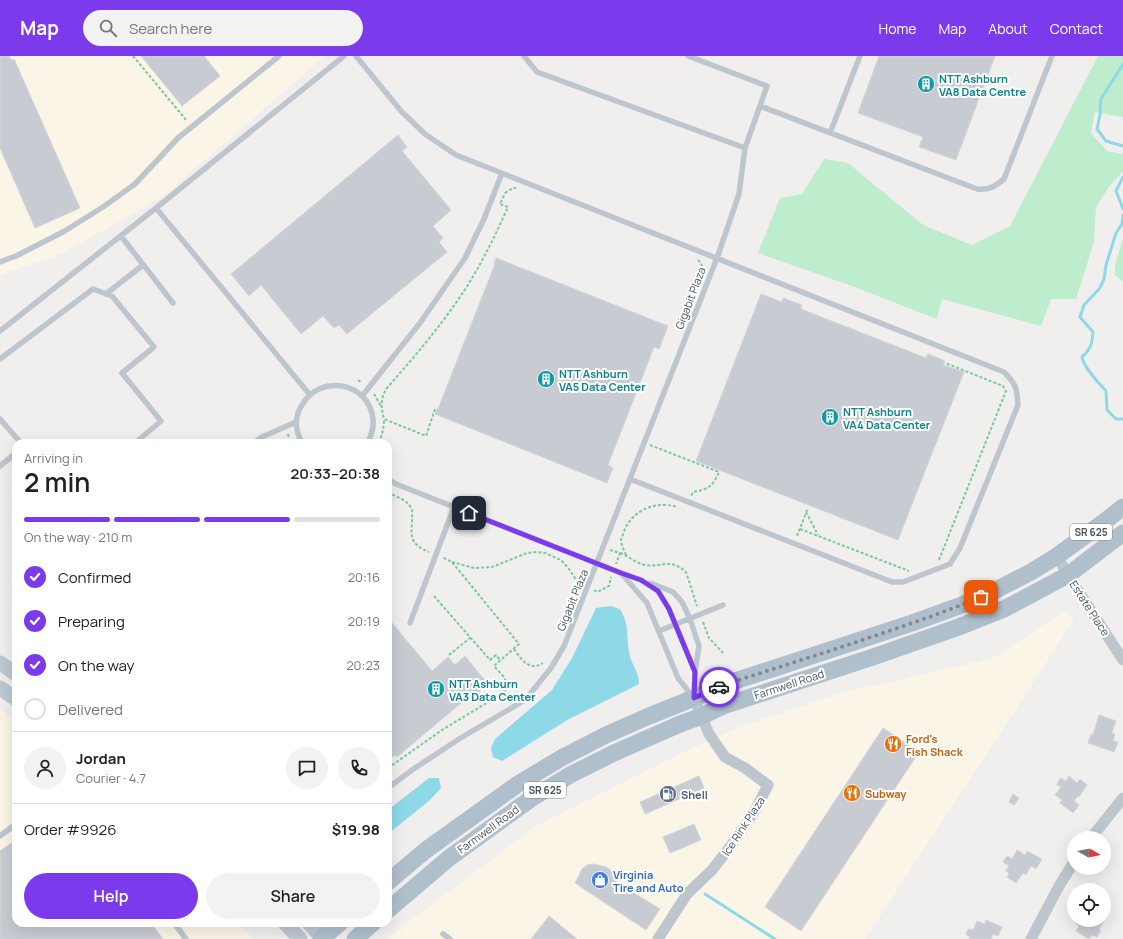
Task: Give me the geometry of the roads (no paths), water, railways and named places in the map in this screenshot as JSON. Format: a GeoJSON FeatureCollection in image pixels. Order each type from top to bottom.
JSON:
{"type":"FeatureCollection","features":[{"type":"Feature","properties":{"kind":"main road","name":"Farmwell Road"},"geometry":{"type":"LineString","coordinates":[[392,879],[426,850],[518,784],[563,757],[606,735],[726,684],[848,645],[959,606],[992,592],[1031,572],[1057,556],[1123,507]]}},
{"type":"Feature","properties":{"kind":"main road","name":"Farmwell Road"},"geometry":{"type":"LineString","coordinates":[[392,907],[449,858],[526,802],[570,775],[614,753],[723,706],[873,657],[956,628],[1004,609],[1068,575],[1123,533]]}},
{"type":"Feature","properties":{"kind":"main road"},"geometry":{"type":"LineString","coordinates":[[0,662],[12,671]]}},
{"type":"Feature","properties":{"kind":"main road"},"geometry":{"type":"LineString","coordinates":[[0,688],[12,696]]}},
{"type":"Feature","properties":{"kind":"main road"},"geometry":{"type":"LineString","coordinates":[[289,927],[300,939]]}},
{"type":"Feature","properties":{"kind":"main road"},"geometry":{"type":"LineString","coordinates":[[312,927],[322,939],[336,927]]}},
{"type":"Feature","properties":{"kind":"main road"},"geometry":{"type":"LineString","coordinates":[[355,939],[368,927]]}},
{"type":"Feature","properties":{"kind":"street","name":"Estate Place"},"geometry":{"type":"LineString","coordinates":[[1057,556],[1123,660]]}},
{"type":"Feature","properties":{"kind":"street","name":"Ice Rink Plaza"},"geometry":{"type":"LineString","coordinates":[[658,939],[687,894],[712,870],[730,847],[756,809],[768,785],[745,768],[725,756],[709,734],[694,698]]}},
{"type":"Feature","properties":{"kind":"street"},"geometry":{"type":"LineString","coordinates":[[1097,831],[1123,798]]}},
{"type":"Feature","properties":{"kind":"street"},"geometry":{"type":"LineString","coordinates":[[1031,939],[1067,873]]}},
{"type":"Feature","properties":{"kind":"lane"},"geometry":{"type":"LineString","coordinates":[[0,262],[16,256],[63,232],[103,207],[135,184],[178,138],[280,56]]}},
{"type":"Feature","properties":{"kind":"lane"},"geometry":{"type":"LineString","coordinates":[[0,331],[121,236],[344,56]]}},
{"type":"Feature","properties":{"kind":"lane"},"geometry":{"type":"LineString","coordinates":[[356,56],[401,111],[425,134],[456,155],[1004,372],[1013,381],[1017,392],[1018,405],[960,548],[950,564],[903,582],[892,582],[630,479]]}},
{"type":"Feature","properties":{"kind":"lane"},"geometry":{"type":"LineString","coordinates":[[524,56],[538,72],[745,148]]}},
{"type":"Feature","properties":{"kind":"lane","name":"Gigabit Plaza"},"geometry":{"type":"LineString","coordinates":[[392,785],[412,770],[525,700],[551,668],[564,646],[588,587],[717,258],[739,194],[745,148],[767,86],[688,56]]}},
{"type":"Feature","properties":{"kind":"lane"},"geometry":{"type":"LineString","coordinates":[[830,133],[860,56]]}},
{"type":"Feature","properties":{"kind":"lane"},"geometry":{"type":"LineString","coordinates":[[760,106],[977,189],[986,189],[996,186],[1004,179],[1052,56]]}},
{"type":"Feature","properties":{"kind":"lane"},"geometry":{"type":"LineString","coordinates":[[362,396],[420,323],[465,258],[484,219],[502,173]]}},
{"type":"Feature","properties":{"kind":"lane"},"geometry":{"type":"LineString","coordinates":[[156,208],[310,395]]}},
{"type":"Feature","properties":{"kind":"lane"},"geometry":{"type":"LineString","coordinates":[[121,236],[173,303]]}},
{"type":"Feature","properties":{"kind":"lane"},"geometry":{"type":"LineString","coordinates":[[106,294],[143,265]]}},
{"type":"Feature","properties":{"kind":"lane"},"geometry":{"type":"LineString","coordinates":[[0,360],[93,289],[112,296],[154,347],[122,373],[161,421],[140,439]]}},
{"type":"Feature","properties":{"kind":"lane"},"geometry":{"type":"LineString","coordinates":[[300,439],[296,422],[299,410],[305,399],[315,391],[326,386],[339,385],[351,389],[362,396],[369,406],[373,419],[369,439]]}},
{"type":"Feature","properties":{"kind":"lane"},"geometry":{"type":"LineString","coordinates":[[0,419],[18,439]]}},
{"type":"Feature","properties":{"kind":"lane"},"geometry":{"type":"LineString","coordinates":[[259,439],[296,422]]}},
{"type":"Feature","properties":{"kind":"lane"},"geometry":{"type":"LineString","coordinates":[[0,466],[12,456]]}},
{"type":"Feature","properties":{"kind":"lane"},"geometry":{"type":"LineString","coordinates":[[392,482],[621,573],[674,592],[682,602],[690,618],[699,646],[695,672],[694,698]]}},
{"type":"Feature","properties":{"kind":"lane"},"geometry":{"type":"LineString","coordinates":[[410,623],[454,507]]}},
{"type":"Feature","properties":{"kind":"lane"},"geometry":{"type":"LineString","coordinates":[[621,573],[647,603],[678,678],[694,698]]}},
{"type":"Feature","properties":{"kind":"lane"},"geometry":{"type":"LineString","coordinates":[[641,580],[658,591],[669,609],[695,672]]}},
{"type":"Feature","properties":{"kind":"lane"},"geometry":{"type":"LineString","coordinates":[[659,631],[723,606]]}},
{"type":"Feature","properties":{"kind":"lane"},"geometry":{"type":"LineString","coordinates":[[0,836],[12,827]]}},
{"type":"Feature","properties":{"kind":"lane"},"geometry":{"type":"LineString","coordinates":[[177,927],[186,939]]}},
{"type":"Feature","properties":{"kind":"lane"},"geometry":{"type":"LineString","coordinates":[[443,934],[450,939]]}},
{"type":"Feature","properties":{"kind":"water"},"geometry":{"type":"Polygon","coordinates":[[[610,606],[620,609],[625,620],[630,655],[638,675],[639,684],[569,719],[502,761],[493,757],[491,748],[495,739],[552,690],[572,658],[596,608],[610,606]]]}},
{"type":"Feature","properties":{"kind":"water"},"geometry":{"type":"Polygon","coordinates":[[[429,778],[439,778],[441,788],[430,800],[392,831],[392,807],[429,778]]]}},
{"type":"Feature","properties":{"kind":"waterway"},"geometry":{"type":"LineString","coordinates":[[1123,64],[1101,99],[1097,129],[1106,141],[1123,146]]}},
{"type":"Feature","properties":{"kind":"waterway"},"geometry":{"type":"LineString","coordinates":[[1123,177],[1116,191],[1123,209]]}},
{"type":"Feature","properties":{"kind":"waterway"},"geometry":{"type":"LineString","coordinates":[[1123,215],[1122,224],[1116,233],[1106,265],[1104,279],[1100,288],[1084,305],[1080,317],[1093,332],[1090,346],[1082,357],[1085,366],[1106,391],[1107,410],[1116,419],[1123,419]]}},
{"type":"Feature","properties":{"kind":"waterway"},"geometry":{"type":"LineString","coordinates":[[705,894],[775,939]]}},
{"type":"Feature","properties":{"kind":"place","name":"NTT Ashburn VA8 Data Centre"},"geometry":{"type":"Point","coordinates":[926,84]}},
{"type":"Feature","properties":{"kind":"place","name":"NTT Ashburn VA5 Data Center"},"geometry":{"type":"Point","coordinates":[546,379]}},
{"type":"Feature","properties":{"kind":"place","name":"NTT Ashburn VA4 Data Center"},"geometry":{"type":"Point","coordinates":[830,417]}},
{"type":"Feature","properties":{"kind":"place","name":"NTT Ashburn VA3 Data Center"},"geometry":{"type":"Point","coordinates":[436,689]}},
{"type":"Feature","properties":{"kind":"place","name":"Ford's Fish Shack"},"geometry":{"type":"Point","coordinates":[893,744]}},
{"type":"Feature","properties":{"kind":"place","name":"Subway"},"geometry":{"type":"Point","coordinates":[852,793]}},
{"type":"Feature","properties":{"kind":"place","name":"Shell"},"geometry":{"type":"Point","coordinates":[668,794]}},
{"type":"Feature","properties":{"kind":"place","name":"Virginia Tire and Auto"},"geometry":{"type":"Point","coordinates":[600,880]}}]}
